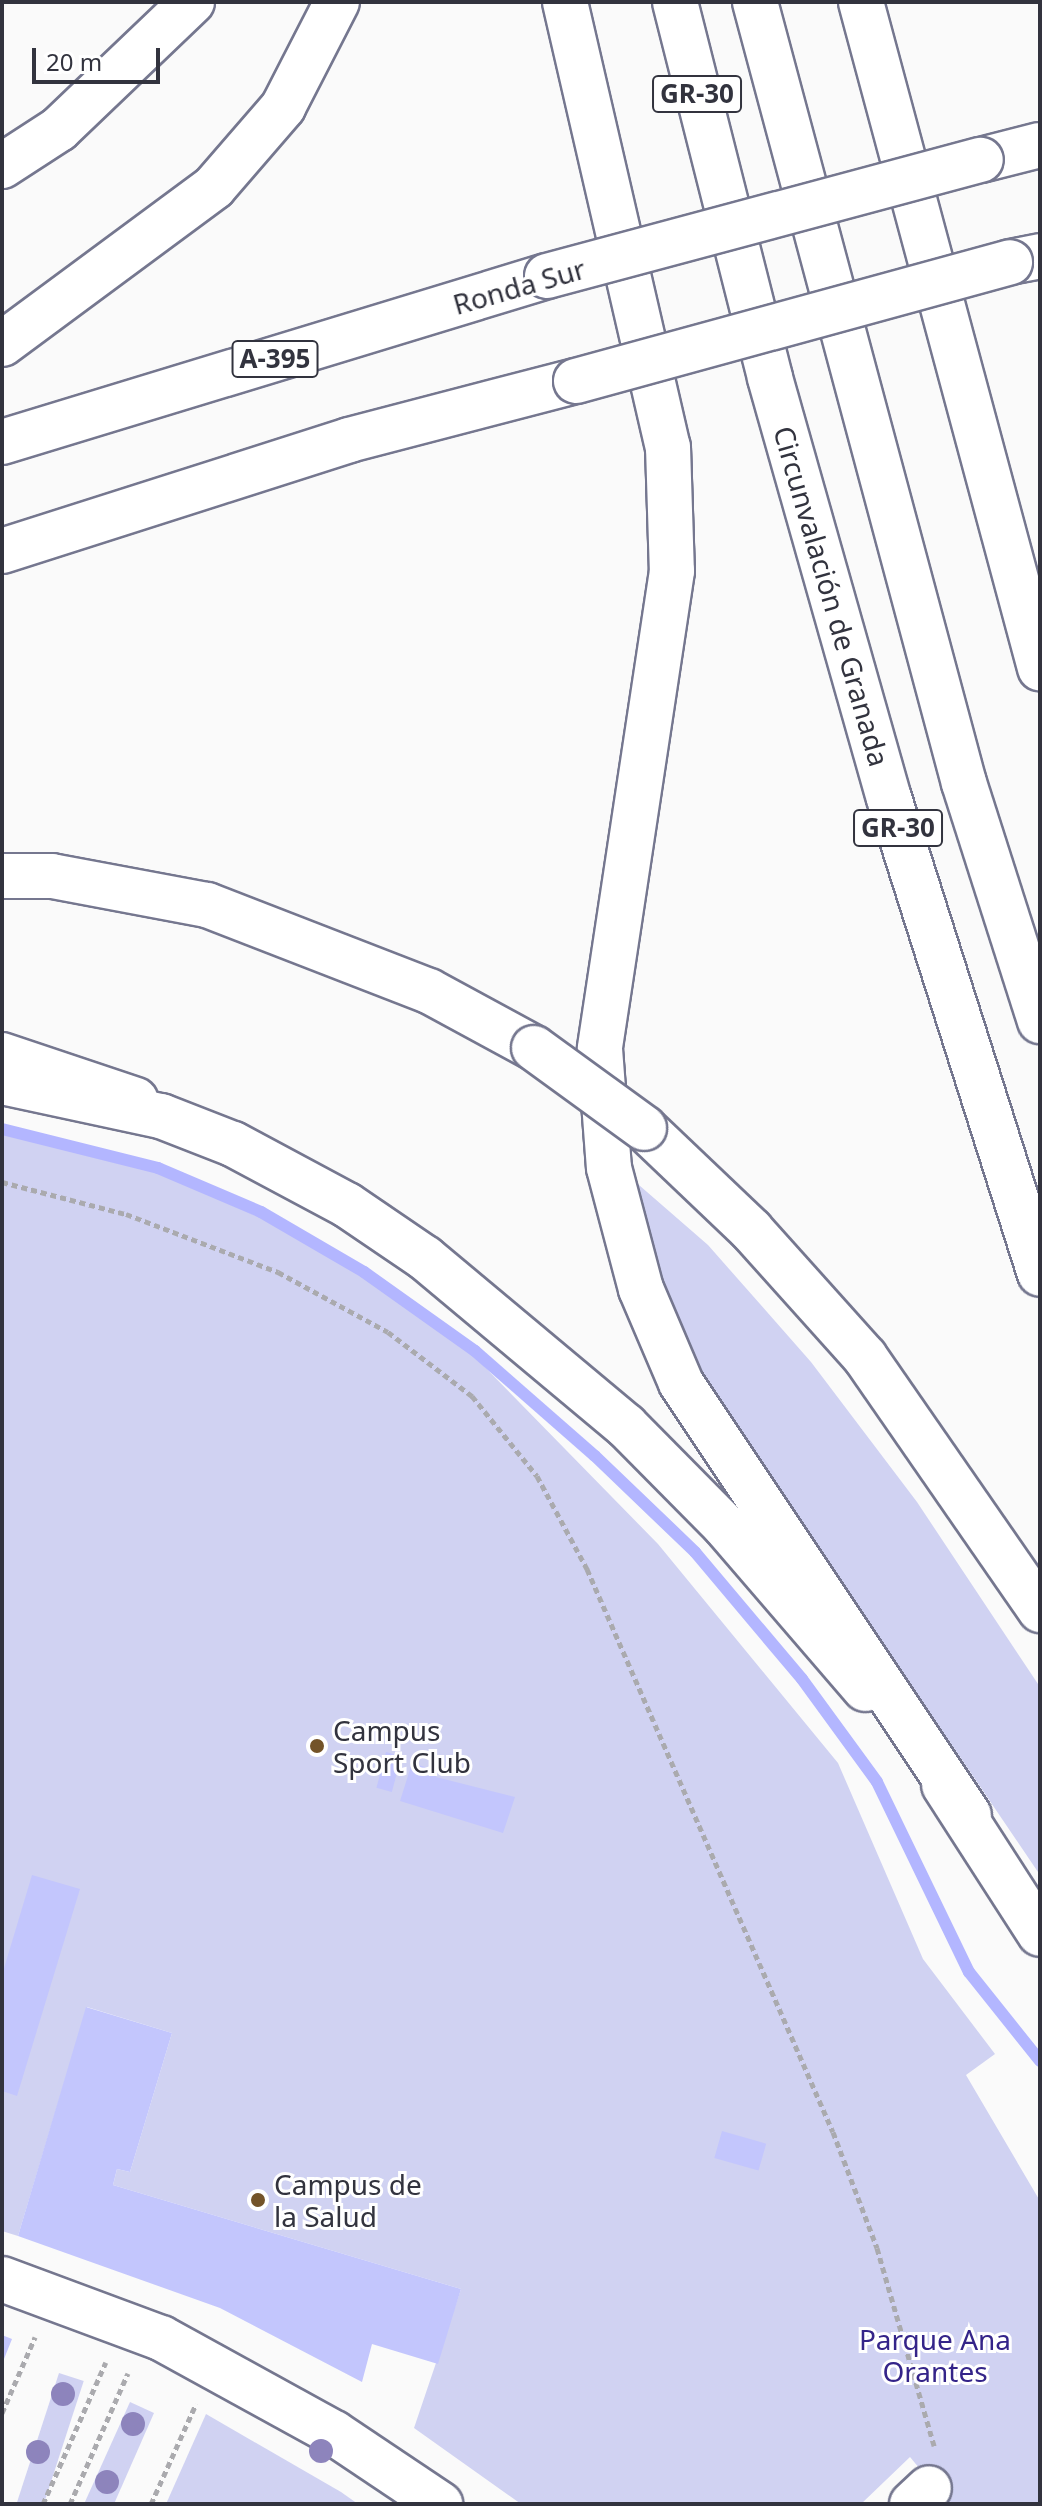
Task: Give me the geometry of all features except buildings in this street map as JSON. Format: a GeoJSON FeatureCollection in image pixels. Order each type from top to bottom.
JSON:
{"type":"FeatureCollection","features":[{"type":"Feature","properties":{"kind":"main road"},"geometry":{"type":"LineString","coordinates":[[2,166],[59,129],[192,2]]}},
{"type":"Feature","properties":{"kind":"main road"},"geometry":{"type":"LineString","coordinates":[[2,344],[214,187],[283,107],[337,2]]}},
{"type":"Feature","properties":{"kind":"main road"},"geometry":{"type":"LineString","coordinates":[[565,2],[668,447],[672,571],[600,1049],[609,1168],[641,1289],[681,1383],[969,1815],[1040,1934]]}},
{"type":"Feature","properties":{"kind":"main road","name":"Circunvalación de Granada"},"geometry":{"type":"LineString","coordinates":[[675,2],[770,378],[889,798],[1040,1274]]}},
{"type":"Feature","properties":{"kind":"main road","name":"GR-30"},"geometry":{"type":"LineString","coordinates":[[755,2],[964,783],[1040,1021]]}},
{"type":"Feature","properties":{"kind":"main road"},"geometry":{"type":"LineString","coordinates":[[861,2],[1040,668]]}},
{"type":"Feature","properties":{"kind":"main road","name":"Ronda Sur"},"geometry":{"type":"LineString","coordinates":[[2,442],[547,276],[1040,145]]}},
{"type":"Feature","properties":{"kind":"main road"},"geometry":{"type":"LineString","coordinates":[[2,551],[349,440],[1025,259]]}},
{"type":"Feature","properties":{"kind":"main road"},"geometry":{"type":"LineString","coordinates":[[2,876],[52,876],[207,905],[377,968],[534,1048],[644,1128],[751,1230],[865,1357],[1040,1610]]}},
{"type":"Feature","properties":{"kind":"main road"},"geometry":{"type":"LineString","coordinates":[[2,1055],[118,1090],[161,1116],[347,1205],[545,1356],[736,1538],[969,1815]]}},
{"type":"Feature","properties":{"kind":"main road"},"geometry":{"type":"LineString","coordinates":[[2,1082],[161,1116]]}},
{"type":"Feature","properties":{"kind":"main road"},"geometry":{"type":"LineString","coordinates":[[2,2279],[161,2338],[334,2433],[440,2504]]}},
{"type":"Feature","properties":{"kind":"path"},"geometry":{"type":"LineString","coordinates":[[2,1182],[126,1214],[278,1272],[388,1332],[472,1396],[537,1476],[587,1569],[838,2146],[877,2248],[934,2445],[920,2496]]}},
{"type":"Feature","properties":{"kind":"path"},"geometry":{"type":"LineString","coordinates":[[2,2413],[37,2332]]}},
{"type":"Feature","properties":{"kind":"path"},"geometry":{"type":"LineString","coordinates":[[43,2504],[107,2361]]}},
{"type":"Feature","properties":{"kind":"path"},"geometry":{"type":"LineString","coordinates":[[70,2504],[130,2371]]}},
{"type":"Feature","properties":{"kind":"path"},"geometry":{"type":"LineString","coordinates":[[151,2504],[196,2403]]}},
{"type":"Feature","properties":{"kind":"green space","name":"Campus Sport Club"},"geometry":{"type":"Polygon","coordinates":[[[2,1131],[156,1171],[259,1217],[357,1272],[471,1353],[658,1544],[838,1763],[923,1959],[995,2054],[966,2075],[1040,2201],[1040,2504],[949,2504],[910,2457],[861,2504],[521,2504],[414,2428],[461,2289],[113,2185],[117,2169],[130,2172],[172,2033],[87,2007],[18,2236],[2,2231],[2,1131]]]}},
{"type":"Feature","properties":{"kind":"green space"},"geometry":{"type":"Polygon","coordinates":[[[624,1172],[708,1245],[811,1362],[917,1502],[1040,1687],[1040,1875],[861,1611],[733,1442],[681,1342],[624,1172]]]}},
{"type":"Feature","properties":{"kind":"green space"},"geometry":{"type":"Polygon","coordinates":[[[59,2373],[84,2381],[44,2504],[16,2504],[59,2373]]]}},
{"type":"Feature","properties":{"kind":"green space"},"geometry":{"type":"Polygon","coordinates":[[[130,2402],[154,2413],[114,2504],[84,2504],[130,2402]]]}},
{"type":"Feature","properties":{"kind":"green space"},"geometry":{"type":"Polygon","coordinates":[[[206,2414],[341,2492],[358,2504],[166,2504],[206,2414]]]}},
{"type":"Feature","properties":{"kind":"waterway"},"geometry":{"type":"LineString","coordinates":[[2,1129],[158,1168],[261,1212],[364,1272],[475,1351],[595,1456],[695,1552],[802,1679],[877,1782],[969,1972],[1040,2061]]}},
{"type":"Feature","properties":{"kind":"place","name":"Campus Sport Club"},"geometry":{"type":"Point","coordinates":[317,1746]}},
{"type":"Feature","properties":{"kind":"place","name":"Campus de la Salud"},"geometry":{"type":"Point","coordinates":[258,2200]}},
{"type":"Feature","properties":{"kind":"park label","name":"Parque Ana Orantes"},"geometry":{"type":"Point","coordinates":[935,2355]}}]}
